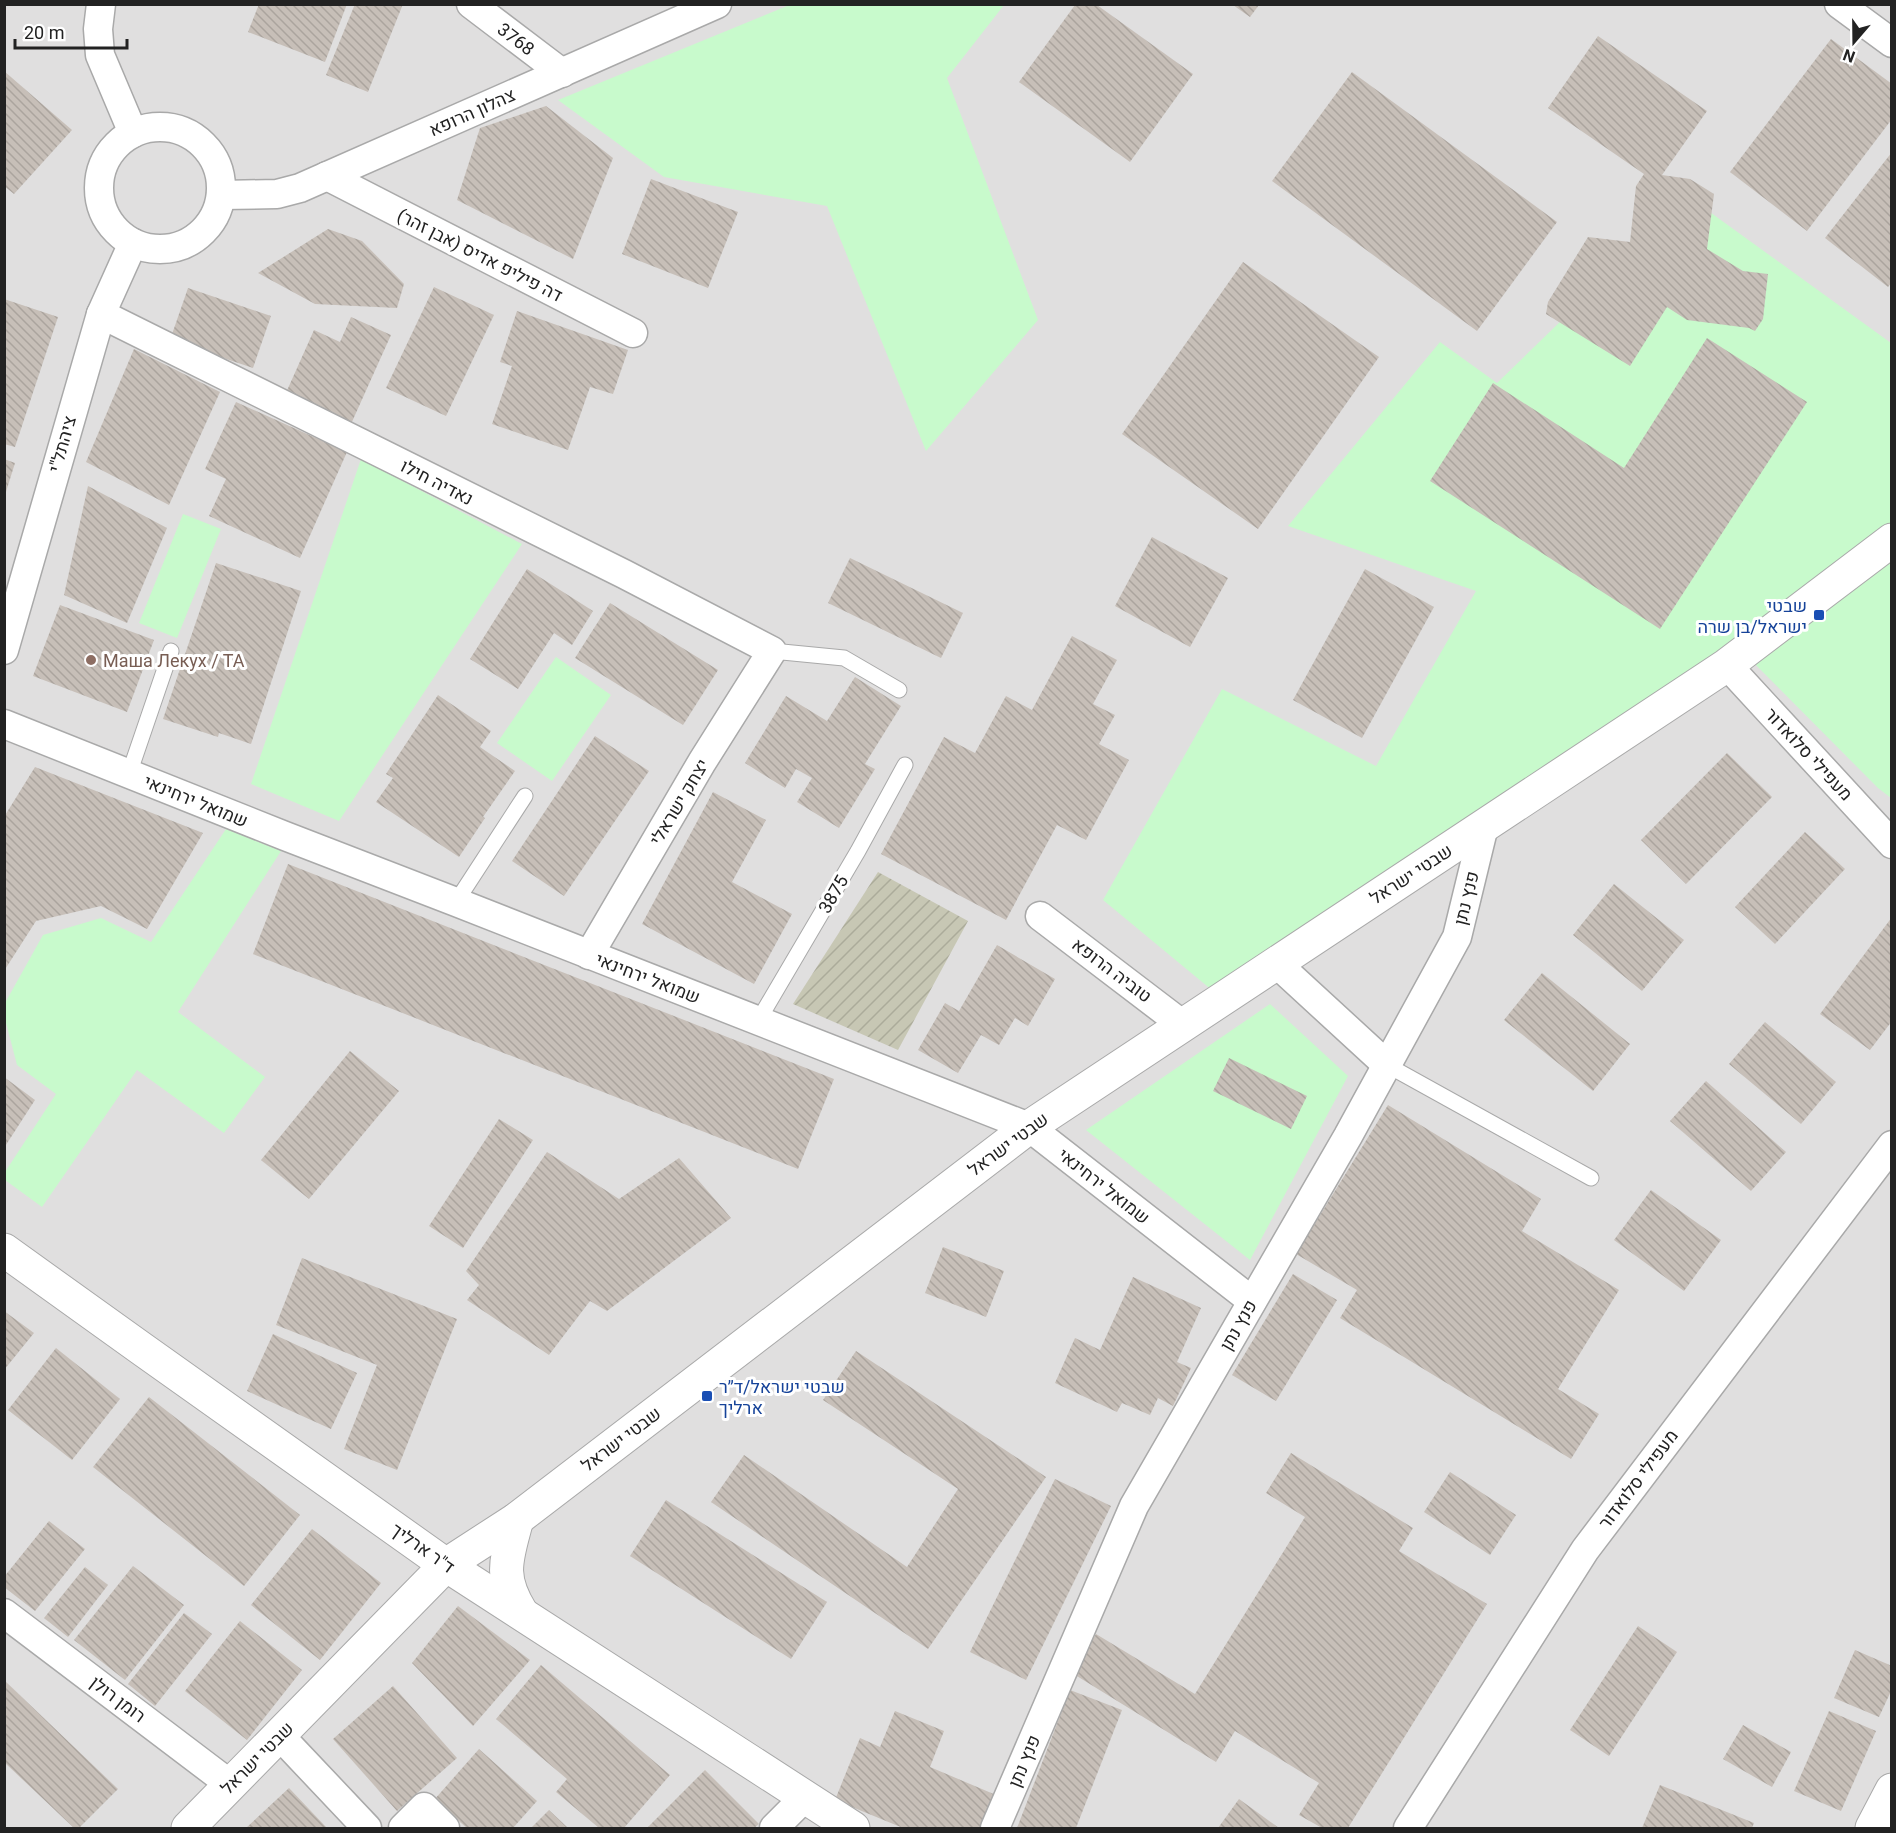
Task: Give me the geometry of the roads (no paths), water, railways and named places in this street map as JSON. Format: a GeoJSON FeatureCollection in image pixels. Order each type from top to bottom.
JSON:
{"type":"FeatureCollection","features":[{"type":"Feature","properties":{"kind":"street"},"geometry":{"type":"LineString","coordinates":[[101,4],[100,55],[132,133]]}},
{"type":"Feature","properties":{"kind":"street","name":"3768"},"geometry":{"type":"LineString","coordinates":[[471,4],[562,73]]}},
{"type":"Feature","properties":{"kind":"street","name":"צהלון הרופא"},"geometry":{"type":"LineString","coordinates":[[221,195],[278,194],[300,188],[717,4]]}},
{"type":"Feature","properties":{"kind":"street"},"geometry":{"type":"LineString","coordinates":[[1839,4],[1892,43]]}},
{"type":"Feature","properties":{"kind":"street"},"geometry":{"type":"LineString","coordinates":[[151,128],[170,128],[187,134],[203,144],[214,159],[220,176],[221,195],[216,214],[205,231],[190,242],[171,249],[152,250],[133,243],[117,232],[105,217],[99,198],[99,178],[105,160],[116,144],[132,133],[151,128]]}},
{"type":"Feature","properties":{"kind":"street","name":"דה פיליפ אדיס (אבן זהר)"},"geometry":{"type":"LineString","coordinates":[[327,176],[633,333]]}},
{"type":"Feature","properties":{"kind":"street","name":"ציהתל\"י"},"geometry":{"type":"LineString","coordinates":[[4,650],[100,314],[133,243]]}},
{"type":"Feature","properties":{"kind":"street","name":"נאדיה חילו"},"geometry":{"type":"LineString","coordinates":[[100,314],[624,574],[772,651]]}},
{"type":"Feature","properties":{"kind":"street","name":"שבטי ישראל"},"geometry":{"type":"LineString","coordinates":[[188,1828],[447,1565],[517,1519],[1029,1127],[1727,665],[1892,540]]}},
{"type":"Feature","properties":{"kind":"street","name":"יצחק ישראלי"},"geometry":{"type":"LineString","coordinates":[[589,955],[702,762],[772,651]]}},
{"type":"Feature","properties":{"kind":"street","name":"מעפילי סלואדור"},"geometry":{"type":"LineString","coordinates":[[1727,665],[1892,844]]}},
{"type":"Feature","properties":{"kind":"street","name":"שמואל ירחינאי"},"geometry":{"type":"LineString","coordinates":[[4,724],[295,841],[1029,1127],[1252,1301]]}},
{"type":"Feature","properties":{"kind":"street","name":"פנץ נתן"},"geometry":{"type":"LineString","coordinates":[[995,1828],[1134,1506],[1387,1065],[1457,937],[1484,826]]}},
{"type":"Feature","properties":{"kind":"street","name":"טוביה הרופא"},"geometry":{"type":"LineString","coordinates":[[1040,916],[1183,1025]]}},
{"type":"Feature","properties":{"kind":"street"},"geometry":{"type":"LineString","coordinates":[[1276,963],[1387,1065]]}},
{"type":"Feature","properties":{"kind":"street","name":"מעפילי סלואדור"},"geometry":{"type":"LineString","coordinates":[[1408,1828],[1585,1550],[1892,1145]]}},
{"type":"Feature","properties":{"kind":"street","name":"ד\"ר ארליך"},"geometry":{"type":"LineString","coordinates":[[4,1250],[447,1565],[852,1828]]}},
{"type":"Feature","properties":{"kind":"street"},"geometry":{"type":"LineString","coordinates":[[517,1519],[506,1563],[509,1593],[521,1612]]}},
{"type":"Feature","properties":{"kind":"street","name":"רומן רולן"},"geometry":{"type":"LineString","coordinates":[[4,1613],[231,1785]]}},
{"type":"Feature","properties":{"kind":"street"},"geometry":{"type":"LineString","coordinates":[[280,1736],[368,1828]]}},
{"type":"Feature","properties":{"kind":"street"},"geometry":{"type":"LineString","coordinates":[[1872,1828],[1892,1790]]}},
{"type":"Feature","properties":{"kind":"street"},"geometry":{"type":"LineString","coordinates":[[774,1828],[805,1797]]}},
{"type":"Feature","properties":{"kind":"street"},"geometry":{"type":"LineString","coordinates":[[403,1828],[424,1807],[445,1828]]}},
{"type":"Feature","properties":{"kind":"lane"},"geometry":{"type":"LineString","coordinates":[[129,774],[171,651]]}},
{"type":"Feature","properties":{"kind":"lane"},"geometry":{"type":"LineString","coordinates":[[772,651],[844,658],[899,690]]}},
{"type":"Feature","properties":{"kind":"lane","name":"3875"},"geometry":{"type":"LineString","coordinates":[[758,1021],[858,851],[905,765]]}},
{"type":"Feature","properties":{"kind":"lane"},"geometry":{"type":"LineString","coordinates":[[456,902],[525,796]]}},
{"type":"Feature","properties":{"kind":"lane"},"geometry":{"type":"LineString","coordinates":[[1387,1065],[1590,1178]]}},
{"type":"Feature","properties":{"kind":"place","name":"שבטי ישראל/בן שרה"},"geometry":{"type":"Point","coordinates":[1819,615]}},
{"type":"Feature","properties":{"kind":"place","name":"Маша Лекух / ТА"},"geometry":{"type":"Point","coordinates":[91,660]}},
{"type":"Feature","properties":{"kind":"place","name":"שבטי ישראל/ד״ר ארליך"},"geometry":{"type":"Point","coordinates":[707,1396]}}]}
